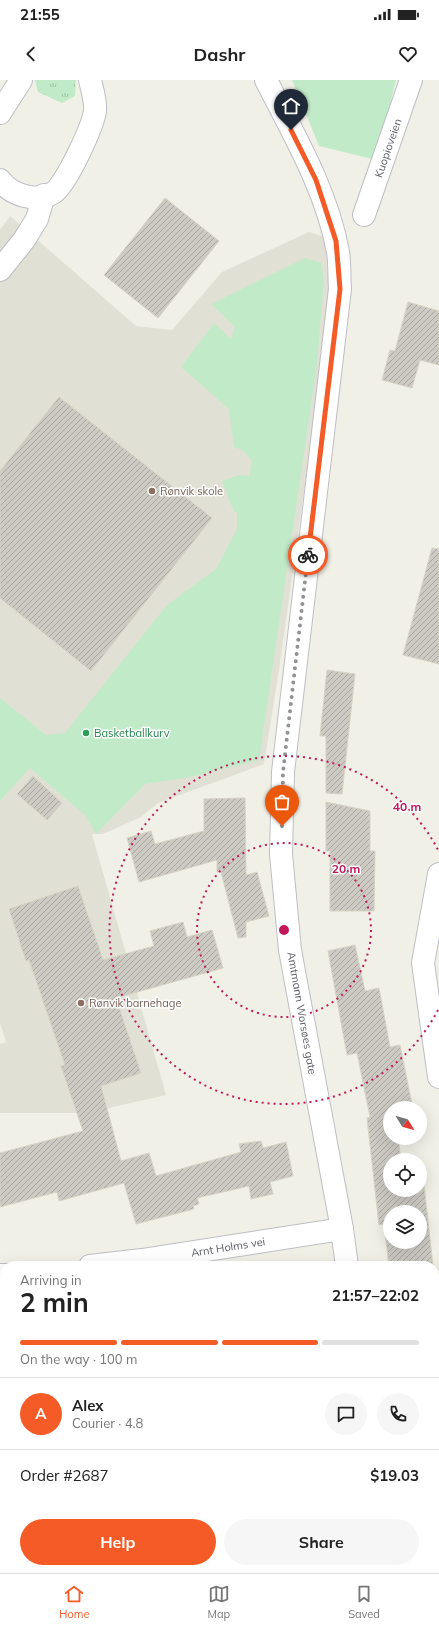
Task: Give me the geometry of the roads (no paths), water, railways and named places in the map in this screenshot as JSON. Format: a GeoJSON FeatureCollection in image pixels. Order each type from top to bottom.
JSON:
{"type":"FeatureCollection","features":[{"type":"Feature","properties":{"kind":"street"},"geometry":{"type":"LineString","coordinates":[[0,113],[21,80]]}},
{"type":"Feature","properties":{"kind":"street"},"geometry":{"type":"LineString","coordinates":[[0,180],[16,194],[35,198],[53,193],[68,173],[85,143],[95,110],[90,80]]}},
{"type":"Feature","properties":{"kind":"street","name":"Amtmann Worsøes gate"},"geometry":{"type":"LineString","coordinates":[[266,80],[316,180],[336,241],[338,255],[340,289],[283,772],[281,854],[290,950],[342,1229],[345,1261]]}},
{"type":"Feature","properties":{"kind":"street","name":"Kuopioveien"},"geometry":{"type":"LineString","coordinates":[[364,214],[376,185],[411,80]]}},
{"type":"Feature","properties":{"kind":"street"},"geometry":{"type":"LineString","coordinates":[[0,270],[24,240],[37,219],[44,195]]}},
{"type":"Feature","properties":{"kind":"street"},"geometry":{"type":"LineString","coordinates":[[439,874],[423,963],[439,1078]]}},
{"type":"Feature","properties":{"kind":"street","name":"Arnt Holms vei"},"geometry":{"type":"LineString","coordinates":[[133,1261],[342,1229]]}},
{"type":"Feature","properties":{"kind":"place","name":"Rønvik skole"},"geometry":{"type":"Point","coordinates":[152,491]}},
{"type":"Feature","properties":{"kind":"place","name":"Basketballkurv"},"geometry":{"type":"Point","coordinates":[86,733]}},
{"type":"Feature","properties":{"kind":"place","name":"Rønvik barnehage"},"geometry":{"type":"Point","coordinates":[81,1003]}}]}
